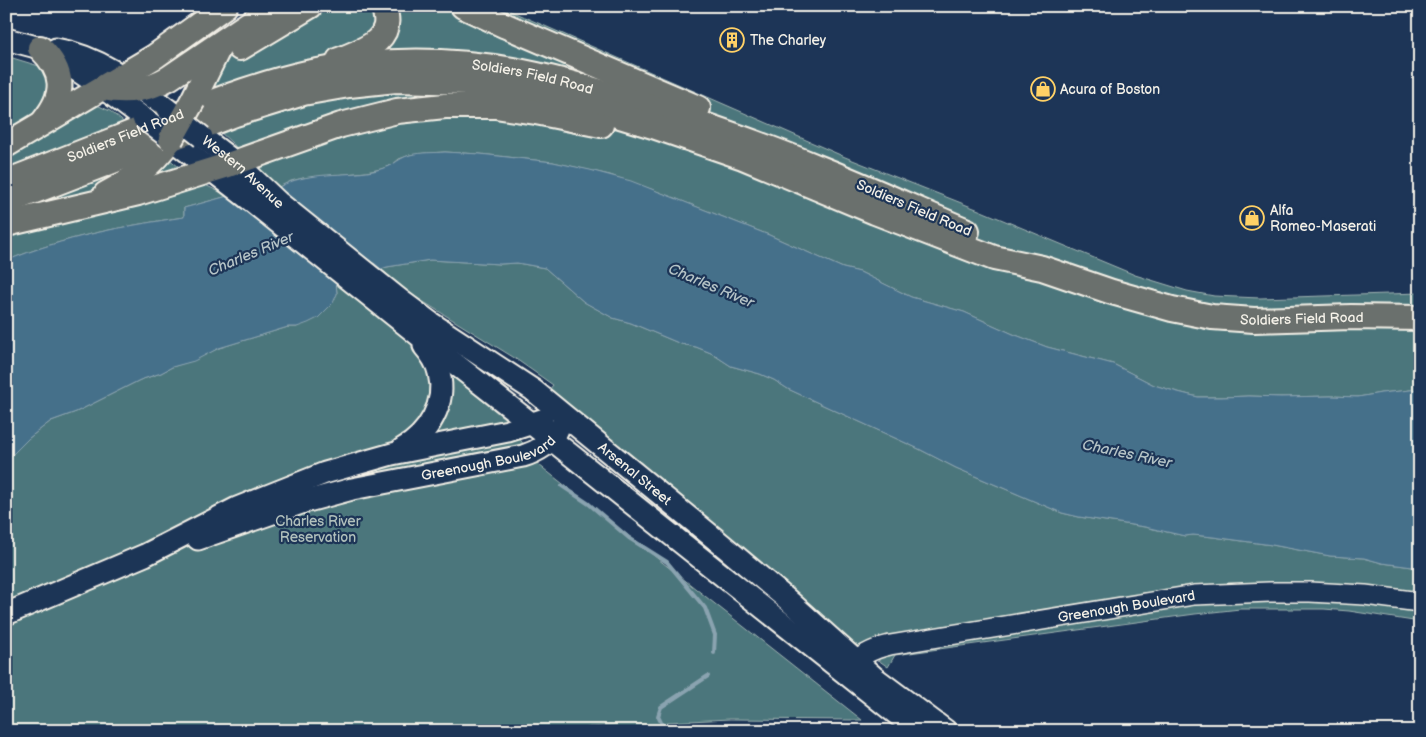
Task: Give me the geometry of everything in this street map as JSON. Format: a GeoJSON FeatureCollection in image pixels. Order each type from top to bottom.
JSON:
{"type":"FeatureCollection","features":[{"type":"Feature","properties":{"kind":"main road"},"geometry":{"type":"LineString","coordinates":[[6,145],[154,57],[225,6]]}},
{"type":"Feature","properties":{"kind":"main road"},"geometry":{"type":"LineString","coordinates":[[112,82],[114,90],[141,90],[158,84],[216,52],[275,6]]}},
{"type":"Feature","properties":{"kind":"main road"},"geometry":{"type":"LineString","coordinates":[[216,52],[233,52],[310,6]]}},
{"type":"Feature","properties":{"kind":"main road"},"geometry":{"type":"LineString","coordinates":[[308,73],[363,51],[375,44],[381,37],[386,25],[386,15],[383,6]]}},
{"type":"Feature","properties":{"kind":"main road"},"geometry":{"type":"LineString","coordinates":[[463,6],[730,122],[797,159]]}},
{"type":"Feature","properties":{"kind":"main road","name":"Western Avenue"},"geometry":{"type":"LineString","coordinates":[[6,39],[40,48],[66,63],[112,82],[143,118],[172,133],[202,136],[235,162],[268,192],[304,232]]}},
{"type":"Feature","properties":{"kind":"main road"},"geometry":{"type":"LineString","coordinates":[[40,48],[56,67],[61,84],[56,105],[42,123]]}},
{"type":"Feature","properties":{"kind":"main road"},"geometry":{"type":"LineString","coordinates":[[63,210],[85,203],[117,188],[142,171],[172,133],[192,100],[216,52]]}},
{"type":"Feature","properties":{"kind":"main road","name":"Soldiers Field Road"},"geometry":{"type":"LineString","coordinates":[[6,182],[261,85],[308,73],[354,66],[402,62],[451,63],[523,72],[577,85],[729,133],[797,159],[1000,244],[1042,268]]}},
{"type":"Feature","properties":{"kind":"main road","name":"Soldiers Field Road"},"geometry":{"type":"LineString","coordinates":[[6,202],[265,104],[326,88],[396,80],[444,80],[492,84],[538,93],[630,118],[743,157],[875,212],[994,258],[1042,268],[1143,302],[1212,317],[1254,320],[1351,317],[1420,318]]}},
{"type":"Feature","properties":{"kind":"main road","name":"Western Avenue"},"geometry":{"type":"LineString","coordinates":[[141,90],[172,133],[212,170],[246,196],[304,232]]}},
{"type":"Feature","properties":{"kind":"main road"},"geometry":{"type":"LineString","coordinates":[[6,224],[120,198],[212,170],[350,122],[412,109],[457,105],[495,106],[536,112],[743,157]]}},
{"type":"Feature","properties":{"kind":"main road","name":"Arsenal Street"},"geometry":{"type":"LineString","coordinates":[[304,232],[348,268],[406,325],[551,440],[850,667],[918,731]]}},
{"type":"Feature","properties":{"kind":"main road","name":"Arsenal Street"},"geometry":{"type":"LineString","coordinates":[[348,268],[533,390],[714,538],[819,627],[850,667],[894,693],[946,731]]}},
{"type":"Feature","properties":{"kind":"main road"},"geometry":{"type":"LineString","coordinates":[[392,454],[412,443],[426,429],[433,418],[440,394],[440,376],[434,360],[406,325]]}},
{"type":"Feature","properties":{"kind":"main road","name":"Greenough Boulevard"},"geometry":{"type":"LineString","coordinates":[[6,614],[145,555],[259,498],[330,471],[392,454],[508,431],[561,414]]}},
{"type":"Feature","properties":{"kind":"main road","name":"Greenough Boulevard"},"geometry":{"type":"LineString","coordinates":[[145,555],[304,502],[344,491],[377,483],[523,456],[536,451],[551,440],[557,432],[561,414]]}},
{"type":"Feature","properties":{"kind":"street","name":"Greenough Boulevard"},"geometry":{"type":"LineString","coordinates":[[850,667],[868,652],[890,645],[1194,595],[1310,592],[1365,595],[1420,602]]}},
{"type":"Feature","properties":{"kind":"green space"},"geometry":{"type":"Polygon","coordinates":[[[290,6],[499,6],[845,157],[1135,275],[1187,291],[1214,296],[1260,298],[1420,293],[1420,389],[1358,397],[1198,397],[1174,391],[1154,385],[1113,364],[1047,347],[964,312],[911,297],[860,272],[843,268],[769,235],[651,189],[610,175],[553,162],[480,154],[425,153],[399,159],[392,165],[381,169],[303,178],[279,187],[218,130],[203,103],[219,73],[235,50],[290,6]]]}},
{"type":"Feature","properties":{"kind":"green space"},"geometry":{"type":"Polygon","coordinates":[[[6,56],[39,66],[67,88],[110,111],[201,183],[228,196],[184,208],[184,217],[94,233],[49,245],[6,261],[6,56]]]}},
{"type":"Feature","properties":{"kind":"green space"},"geometry":{"type":"Polygon","coordinates":[[[430,260],[500,264],[517,263],[545,268],[584,302],[613,318],[631,323],[681,344],[696,347],[711,353],[731,366],[774,380],[788,389],[956,468],[1062,513],[1185,536],[1213,537],[1272,545],[1330,556],[1364,558],[1382,563],[1420,568],[1420,622],[1324,609],[1240,609],[895,655],[888,667],[841,634],[632,455],[549,390],[553,385],[513,357],[414,296],[381,269],[430,260]]]}},
{"type":"Feature","properties":{"kind":"green space","name":"Charles River Reservation"},"geometry":{"type":"Polygon","coordinates":[[[336,282],[504,418],[539,465],[862,720],[730,719],[668,722],[671,731],[622,731],[605,726],[590,727],[578,731],[6,731],[6,461],[29,438],[51,421],[76,412],[140,380],[194,360],[219,348],[288,327],[297,327],[337,294],[336,282]]]}},
{"type":"Feature","properties":{"kind":"water","name":"Charles River"},"geometry":{"type":"Polygon","coordinates":[[[445,152],[553,162],[631,181],[769,235],[843,268],[860,272],[911,297],[964,312],[1047,347],[1113,364],[1154,385],[1198,397],[1358,397],[1420,389],[1420,568],[1382,563],[1364,558],[1330,556],[1272,545],[1213,537],[1185,536],[1062,513],[956,468],[788,389],[774,380],[731,366],[711,353],[696,347],[681,344],[631,323],[613,318],[584,302],[545,268],[517,263],[500,264],[430,260],[381,269],[374,263],[325,273],[336,282],[337,294],[333,303],[318,318],[297,327],[288,327],[219,348],[194,361],[172,367],[140,380],[76,412],[51,421],[29,438],[6,461],[6,261],[49,245],[94,233],[184,217],[184,208],[228,196],[232,199],[281,190],[279,187],[289,182],[322,175],[370,172],[387,167],[410,155],[445,152]]]}},
{"type":"Feature","properties":{"kind":"waterway"},"geometry":{"type":"LineString","coordinates":[[562,486],[589,504],[629,538],[667,562],[705,608],[715,635],[714,653]]}},
{"type":"Feature","properties":{"kind":"waterway"},"geometry":{"type":"LineString","coordinates":[[665,731],[658,716],[661,707],[708,676]]}},
{"type":"Feature","properties":{"kind":"place","name":"The Charley"},"geometry":{"type":"Point","coordinates":[732,40]}},
{"type":"Feature","properties":{"kind":"place","name":"Acura of Boston"},"geometry":{"type":"Point","coordinates":[1043,89]}},
{"type":"Feature","properties":{"kind":"place","name":"Alfa Romeo-Maserati"},"geometry":{"type":"Point","coordinates":[1252,218]}}]}
